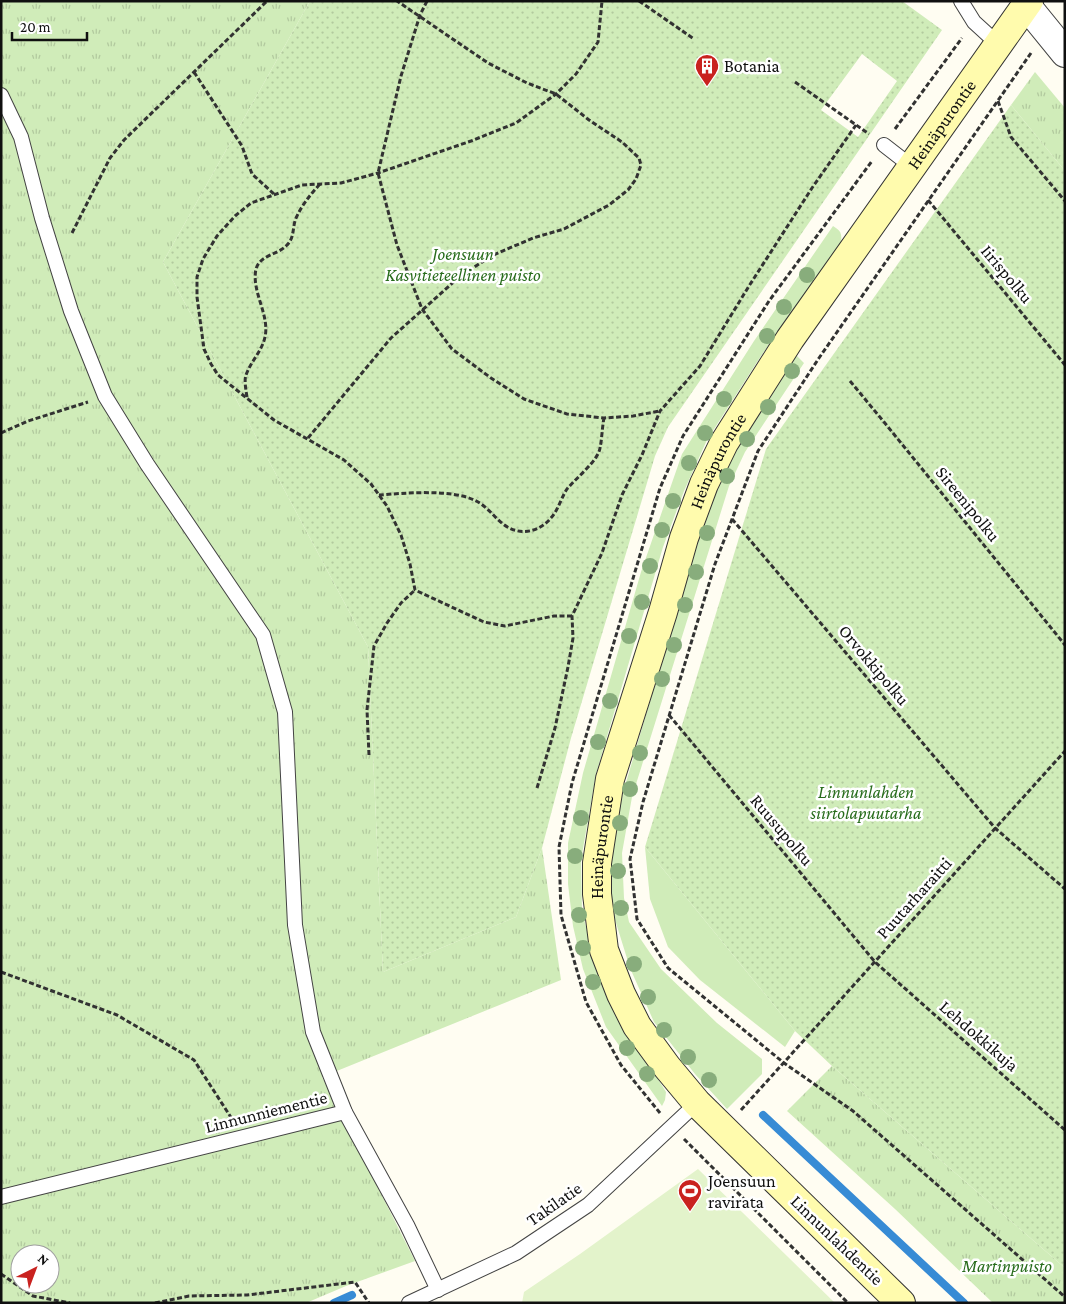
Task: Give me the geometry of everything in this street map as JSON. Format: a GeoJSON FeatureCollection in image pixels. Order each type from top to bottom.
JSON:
{"type":"FeatureCollection","features":[{"type":"Feature","properties":{"kind":"street"},"geometry":{"type":"LineString","coordinates":[[1027,3],[1046,30],[1065,52]]}},
{"type":"Feature","properties":{"kind":"street","name":"Heinäpurontie"},"geometry":{"type":"LineString","coordinates":[[621,994],[604,950],[597,894],[598,854],[610,779],[663,612],[684,538],[704,484],[724,443],[790,339],[1027,3]]}},
{"type":"Feature","properties":{"kind":"street","name":"Linnunlahdentie"},"geometry":{"type":"LineString","coordinates":[[621,994],[638,1026],[667,1067],[697,1103],[901,1303]]}},
{"type":"Feature","properties":{"kind":"lane"},"geometry":{"type":"LineString","coordinates":[[961,1],[974,22],[998,44]]}},
{"type":"Feature","properties":{"kind":"lane"},"geometry":{"type":"LineString","coordinates":[[1,95],[21,137],[42,218],[71,311],[105,396],[146,464],[263,635],[285,712],[296,934],[314,1032],[345,1112]]}},
{"type":"Feature","properties":{"kind":"lane"},"geometry":{"type":"LineString","coordinates":[[884,145],[911,166]]}},
{"type":"Feature","properties":{"kind":"lane","name":"Takilatie"},"geometry":{"type":"LineString","coordinates":[[410,1303],[516,1252],[588,1205],[697,1103]]}},
{"type":"Feature","properties":{"kind":"lane","name":"Linnunniementie"},"geometry":{"type":"LineString","coordinates":[[1,1197],[345,1112],[407,1225],[438,1290]]}},
{"type":"Feature","properties":{"kind":"path"},"geometry":{"type":"LineString","coordinates":[[72,233],[110,158],[124,140],[267,1]]}},
{"type":"Feature","properties":{"kind":"path"},"geometry":{"type":"LineString","coordinates":[[308,438],[391,338],[458,278],[491,256],[533,238],[564,229],[609,205],[628,190],[636,179],[641,165],[639,158],[622,142],[588,120],[556,94],[527,83],[488,63],[397,1]]}},
{"type":"Feature","properties":{"kind":"path"},"geometry":{"type":"LineString","coordinates":[[427,1],[420,15],[401,76],[378,173],[397,245],[422,309],[452,349],[490,378],[524,399],[568,414],[604,418],[633,416],[660,411]]}},
{"type":"Feature","properties":{"kind":"path"},"geometry":{"type":"LineString","coordinates":[[416,590],[401,535],[387,506],[371,484],[344,460],[274,420],[218,375],[204,349],[197,297],[197,277],[203,259],[217,236],[235,216],[251,203],[302,185],[341,182],[378,173],[471,141],[516,123],[556,94],[576,74],[598,42],[602,1]]}},
{"type":"Feature","properties":{"kind":"path"},"geometry":{"type":"LineString","coordinates":[[639,1],[694,39]]}},
{"type":"Feature","properties":{"kind":"path"},"geometry":{"type":"LineString","coordinates":[[848,1303],[671,1126],[621,1065],[586,1002],[561,915],[559,847],[570,792],[660,488],[683,436],[769,301],[974,22]]}},
{"type":"Feature","properties":{"kind":"path"},"geometry":{"type":"LineString","coordinates":[[1046,30],[819,358],[758,451],[715,564],[642,802],[630,859],[637,918],[668,968],[784,1063],[853,1111],[1065,1297]]}},
{"type":"Feature","properties":{"kind":"path"},"geometry":{"type":"LineString","coordinates":[[194,72],[242,146],[252,174],[274,194]]}},
{"type":"Feature","properties":{"kind":"path"},"geometry":{"type":"LineString","coordinates":[[795,82],[884,145]]}},
{"type":"Feature","properties":{"kind":"path"},"geometry":{"type":"LineString","coordinates":[[998,101],[1011,137],[1065,202]]}},
{"type":"Feature","properties":{"kind":"path"},"geometry":{"type":"LineString","coordinates":[[537,788],[555,728],[568,667],[573,638],[572,616],[602,553],[622,495],[642,455],[660,411],[700,366],[812,188],[856,125]]}},
{"type":"Feature","properties":{"kind":"path"},"geometry":{"type":"LineString","coordinates":[[247,398],[245,376],[258,357],[266,336],[265,317],[257,291],[256,269],[262,259],[285,247],[292,239],[295,220],[308,197],[320,184]]}},
{"type":"Feature","properties":{"kind":"path","name":"Iirispolku"},"geometry":{"type":"LineString","coordinates":[[928,200],[1065,365]]}},
{"type":"Feature","properties":{"kind":"path","name":"Sireenipolku"},"geometry":{"type":"LineString","coordinates":[[850,381],[1065,644]]}},
{"type":"Feature","properties":{"kind":"path"},"geometry":{"type":"LineString","coordinates":[[1,432],[105,396]]}},
{"type":"Feature","properties":{"kind":"path"},"geometry":{"type":"LineString","coordinates":[[379,495],[424,492],[472,498],[485,506],[504,526],[522,533],[529,532],[551,519],[565,492],[574,480],[597,458],[604,418]]}},
{"type":"Feature","properties":{"kind":"path","name":"Orvokkipolku"},"geometry":{"type":"LineString","coordinates":[[732,519],[995,828],[1065,890]]}},
{"type":"Feature","properties":{"kind":"path"},"geometry":{"type":"LineString","coordinates":[[416,590],[484,622],[505,626],[554,616],[572,616]]}},
{"type":"Feature","properties":{"kind":"path"},"geometry":{"type":"LineString","coordinates":[[369,755],[367,710],[374,646],[401,602],[416,590]]}},
{"type":"Feature","properties":{"kind":"path","name":"Ruusupolku"},"geometry":{"type":"LineString","coordinates":[[669,715],[875,962]]}},
{"type":"Feature","properties":{"kind":"path","name":"Puutarharaitti"},"geometry":{"type":"LineString","coordinates":[[724,1129],[1065,751]]}},
{"type":"Feature","properties":{"kind":"path","name":"Lehdokkikuja"},"geometry":{"type":"LineString","coordinates":[[875,962],[1065,1130]]}},
{"type":"Feature","properties":{"kind":"path"},"geometry":{"type":"LineString","coordinates":[[1,972],[117,1015],[194,1060],[243,1137]]}},
{"type":"Feature","properties":{"kind":"path"},"geometry":{"type":"LineString","coordinates":[[1,1274],[33,1296],[70,1303]]}},
{"type":"Feature","properties":{"kind":"path"},"geometry":{"type":"LineString","coordinates":[[155,1303],[188,1296],[247,1295],[355,1282],[369,1303]]}},
{"type":"Feature","properties":{"kind":"green space"},"geometry":{"type":"Polygon","coordinates":[[[1,1],[310,1],[163,262],[368,647],[383,972],[516,917],[542,848],[561,980],[322,1077],[415,1261],[306,1303],[1,1303],[1,1]]]}},
{"type":"Feature","properties":{"kind":"green space","name":"Joensuun Kasvitieteellinen puisto"},"geometry":{"type":"Polygon","coordinates":[[[310,1],[902,1],[942,30],[668,427],[655,456],[571,738],[542,848],[516,917],[383,972],[368,647],[163,262],[310,1]],[[862,54],[821,110],[858,137],[897,81],[862,54]]]}},
{"type":"Feature","properties":{"kind":"green space"},"geometry":{"type":"Polygon","coordinates":[[[1035,72],[1065,108],[1065,171],[1011,105],[1035,72]]]}},
{"type":"Feature","properties":{"kind":"green space","name":"Linnunlahden siirtolapuutarha"},"geometry":{"type":"Polygon","coordinates":[[[1011,105],[1065,171],[1065,1268],[832,1066],[795,1031],[645,847],[766,449],[1011,105]]]}},
{"type":"Feature","properties":{"kind":"green space"},"geometry":{"type":"Polygon","coordinates":[[[833,226],[840,233],[841,243],[761,356],[707,440],[684,491],[663,547],[596,774],[581,860],[582,911],[598,974],[666,1092],[662,1106],[606,1027],[583,969],[573,926],[568,884],[568,843],[583,773],[641,572],[682,454],[754,341],[833,226]]]}},
{"type":"Feature","properties":{"kind":"green space"},"geometry":{"type":"Polygon","coordinates":[[[795,354],[804,363],[745,452],[729,486],[632,797],[622,853],[624,898],[629,922],[661,969],[717,1023],[762,1059],[762,1074],[727,1109],[695,1074],[654,1022],[630,968],[612,910],[610,870],[612,830],[696,545],[722,470],[795,354]]]}},
{"type":"Feature","properties":{"kind":"green space"},"geometry":{"type":"Polygon","coordinates":[[[645,847],[795,1031],[785,1047],[700,980],[668,947],[650,899],[645,847]]]}},
{"type":"Feature","properties":{"kind":"green space","name":"Martinpuisto"},"geometry":{"type":"Polygon","coordinates":[[[832,1066],[1065,1268],[1065,1303],[993,1303],[895,1209],[787,1111],[832,1066]]]}},
{"type":"Feature","properties":{"kind":"green space","name":"Joensuun ravirata"},"geometry":{"type":"Polygon","coordinates":[[[698,1169],[835,1303],[522,1303],[524,1292],[698,1169]]]}},
{"type":"Feature","properties":{"kind":"waterway"},"geometry":{"type":"LineString","coordinates":[[763,1115],[964,1303]]}},
{"type":"Feature","properties":{"kind":"waterway"},"geometry":{"type":"LineString","coordinates":[[334,1303],[352,1295]]}},
{"type":"Feature","properties":{"kind":"place","name":"Botania"},"geometry":{"type":"Point","coordinates":[707,87]}},
{"type":"Feature","properties":{"kind":"place","name":"Joensuun ravirata"},"geometry":{"type":"Point","coordinates":[690,1212]}}]}
